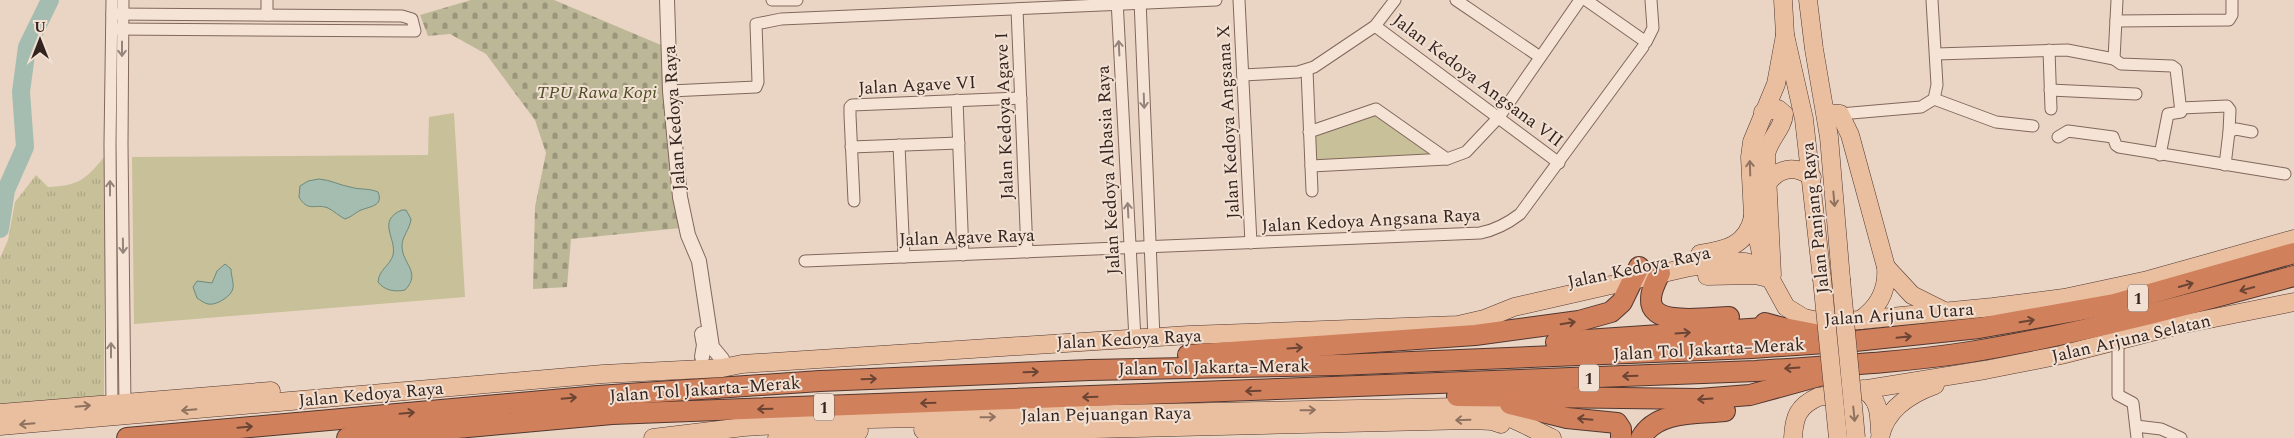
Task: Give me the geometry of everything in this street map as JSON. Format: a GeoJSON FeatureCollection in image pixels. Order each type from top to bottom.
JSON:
{"type":"FeatureCollection","features":[{"type":"Feature","properties":{"kind":"highway","name":"Jalan Tol Jakarta–Merak"},"geometry":{"type":"LineString","coordinates":[[127,438],[598,396],[820,381],[1090,370],[1338,365],[1855,342],[1979,328],[2104,306],[2162,292],[2294,253]]}},
{"type":"Feature","properties":{"kind":"highway"},"geometry":{"type":"LineString","coordinates":[[1090,370],[1149,358],[1394,342],[1560,325],[1598,317],[1611,312],[1622,302],[1636,273]]}},
{"type":"Feature","properties":{"kind":"highway","name":"Jalan Tol Jakarta–Merak"},"geometry":{"type":"LineString","coordinates":[[347,438],[612,414],[1756,371],[1876,362],[1962,353],[2068,334],[2114,324],[2294,276]]}},
{"type":"Feature","properties":{"kind":"highway"},"geometry":{"type":"LineString","coordinates":[[1657,280],[1650,300],[1652,309],[1659,315],[1669,319],[1738,318],[1758,320],[1779,327],[1855,342]]}},
{"type":"Feature","properties":{"kind":"highway"},"geometry":{"type":"LineString","coordinates":[[1338,365],[1508,346],[1779,327]]}},
{"type":"Feature","properties":{"kind":"highway"},"geometry":{"type":"LineString","coordinates":[[1301,389],[1341,395],[1699,399],[1750,395],[1824,374],[1876,362]]}},
{"type":"Feature","properties":{"kind":"highway"},"geometry":{"type":"LineString","coordinates":[[1643,436],[1652,424],[1668,417],[1738,410],[1755,405],[1804,381]]}},
{"type":"Feature","properties":{"kind":"highway"},"geometry":{"type":"LineString","coordinates":[[1479,396],[1551,415],[1617,423],[1621,429],[1621,438]]}},
{"type":"Feature","properties":{"kind":"main road","name":"Jalan Panjang Raya"},"geometry":{"type":"LineString","coordinates":[[1783,0],[1785,35],[1799,88],[1812,176],[1838,438]]}},
{"type":"Feature","properties":{"kind":"main road","name":"Jalan Panjang Raya"},"geometry":{"type":"LineString","coordinates":[[1808,0],[1814,49],[1833,114],[1841,278],[1856,438]]}},
{"type":"Feature","properties":{"kind":"main road","name":"Jalan Arjuna Utara"},"geometry":{"type":"LineString","coordinates":[[1785,35],[1780,71],[1753,135],[1750,149],[1753,216],[1759,255],[1768,274],[1786,307],[1804,318],[1818,321],[1860,320],[1947,312],[2074,296],[2157,278],[2294,239]]}},
{"type":"Feature","properties":{"kind":"main road"},"geometry":{"type":"LineString","coordinates":[[1763,112],[1778,109],[1784,114],[1782,122],[1767,148],[1768,274]]}},
{"type":"Feature","properties":{"kind":"main road"},"geometry":{"type":"LineString","coordinates":[[1833,114],[1850,135],[1886,267],[1887,277],[1882,298],[1860,320]]}},
{"type":"Feature","properties":{"kind":"main road"},"geometry":{"type":"LineString","coordinates":[[1767,184],[1779,172],[1787,169],[1796,168],[1812,176]]}},
{"type":"Feature","properties":{"kind":"main road","name":"Jalan Kedoya Raya"},"geometry":{"type":"LineString","coordinates":[[0,413],[118,410],[603,374],[722,368],[742,364],[1135,339],[1458,325],[1484,319],[1514,307],[1728,249],[1743,240],[1748,233],[1753,216]]}},
{"type":"Feature","properties":{"kind":"main road","name":"Jalan Kedoya Raya"},"geometry":{"type":"LineString","coordinates":[[1636,273],[1657,280],[1731,261],[1745,262],[1768,274]]}},
{"type":"Feature","properties":{"kind":"main road"},"geometry":{"type":"LineString","coordinates":[[1886,267],[1912,295],[1947,312]]}},
{"type":"Feature","properties":{"kind":"main road","name":"Jalan Arjuna Selatan"},"geometry":{"type":"LineString","coordinates":[[1793,438],[1796,414],[1809,401],[1829,395],[1968,373],[2060,355],[2118,339],[2294,302]]}},
{"type":"Feature","properties":{"kind":"main road","name":"Jalan Kedoya Raya"},"geometry":{"type":"LineString","coordinates":[[0,426],[118,410],[611,362],[702,358],[722,359],[742,364]]}},
{"type":"Feature","properties":{"kind":"main road","name":"Jalan Arjuna Selatan"},"geometry":{"type":"LineString","coordinates":[[1880,437],[1888,418],[1908,396],[1968,373]]}},
{"type":"Feature","properties":{"kind":"main road"},"geometry":{"type":"LineString","coordinates":[[1863,389],[1872,394],[1876,402],[1880,437]]}},
{"type":"Feature","properties":{"kind":"main road","name":"Jalan Pejuangan Raya"},"geometry":{"type":"LineString","coordinates":[[654,438],[721,434],[870,419],[1460,406],[1477,407],[1499,412],[1552,438]]}},
{"type":"Feature","properties":{"kind":"main road","name":"Jalan Pejuangan Raya"},"geometry":{"type":"LineString","coordinates":[[778,438],[870,430],[1094,429],[1483,420],[1503,425],[1525,438]]}},
{"type":"Feature","properties":{"kind":"street"},"geometry":{"type":"LineString","coordinates":[[112,0],[118,14]]}},
{"type":"Feature","properties":{"kind":"street"},"geometry":{"type":"LineString","coordinates":[[118,410],[110,144],[118,14],[123,0]]}},
{"type":"Feature","properties":{"kind":"street"},"geometry":{"type":"LineString","coordinates":[[267,0],[267,15]]}},
{"type":"Feature","properties":{"kind":"street","name":"Jalan Kedoya Raya"},"geometry":{"type":"LineString","coordinates":[[667,0],[670,92],[676,172],[688,235],[689,261],[704,345],[702,358]]}},
{"type":"Feature","properties":{"kind":"street"},"geometry":{"type":"LineString","coordinates":[[781,19],[777,0],[796,0]]}},
{"type":"Feature","properties":{"kind":"street"},"geometry":{"type":"LineString","coordinates":[[670,92],[756,87],[758,82],[756,24],[781,19],[1017,9],[1117,2],[1216,0]]}},
{"type":"Feature","properties":{"kind":"street","name":"Jalan Kedoya Angsana X"},"geometry":{"type":"LineString","coordinates":[[1240,0],[1251,243]]}},
{"type":"Feature","properties":{"kind":"street"},"geometry":{"type":"LineString","coordinates":[[1243,75],[1306,70],[1375,26],[1395,0]]}},
{"type":"Feature","properties":{"kind":"street"},"geometry":{"type":"LineString","coordinates":[[1456,0],[1540,57]]}},
{"type":"Feature","properties":{"kind":"street"},"geometry":{"type":"LineString","coordinates":[[1311,166],[1448,159],[1466,152],[1499,117],[1580,0]]}},
{"type":"Feature","properties":{"kind":"street"},"geometry":{"type":"LineString","coordinates":[[1586,0],[1645,44]]}},
{"type":"Feature","properties":{"kind":"street","name":"Jalan Kedoya Angsana Raya"},"geometry":{"type":"LineString","coordinates":[[1130,248],[1480,234],[1508,224],[1520,214],[1645,44],[1653,28],[1651,0]]}},
{"type":"Feature","properties":{"kind":"street"},"geometry":{"type":"LineString","coordinates":[[1833,114],[1886,112],[1921,107],[1934,99],[1937,85],[1932,0]]}},
{"type":"Feature","properties":{"kind":"street"},"geometry":{"type":"LineString","coordinates":[[2114,59],[2117,0]]}},
{"type":"Feature","properties":{"kind":"street"},"geometry":{"type":"LineString","coordinates":[[2116,21],[2229,20],[2232,15],[2232,0]]}},
{"type":"Feature","properties":{"kind":"street","name":"Jalan Kedoya Albasia Raya"},"geometry":{"type":"LineString","coordinates":[[1117,2],[1135,339]]}},
{"type":"Feature","properties":{"kind":"street"},"geometry":{"type":"LineString","coordinates":[[1140,2],[1154,338]]}},
{"type":"Feature","properties":{"kind":"street","name":"Jalan Kedoya Agave I"},"geometry":{"type":"LineString","coordinates":[[1017,9],[1027,252]]}},
{"type":"Feature","properties":{"kind":"street"},"geometry":{"type":"LineString","coordinates":[[117,29],[415,31],[412,19],[402,16],[118,14]]}},
{"type":"Feature","properties":{"kind":"street","name":"Jalan Kedoya Angsana VII"},"geometry":{"type":"LineString","coordinates":[[1375,26],[1559,162]]}},
{"type":"Feature","properties":{"kind":"street"},"geometry":{"type":"LineString","coordinates":[[2049,50],[2051,109]]}},
{"type":"Feature","properties":{"kind":"street"},"geometry":{"type":"LineString","coordinates":[[1936,54],[2067,50],[2114,59],[2121,64],[2175,67],[2181,113],[2168,115],[2160,155]]}},
{"type":"Feature","properties":{"kind":"street"},"geometry":{"type":"LineString","coordinates":[[1306,70],[1312,190]]}},
{"type":"Feature","properties":{"kind":"street"},"geometry":{"type":"LineString","coordinates":[[2050,90],[2136,94]]}},
{"type":"Feature","properties":{"kind":"street","name":"Jalan Agave VI"},"geometry":{"type":"LineString","coordinates":[[854,201],[850,107],[852,105],[1021,98]]}},
{"type":"Feature","properties":{"kind":"street"},"geometry":{"type":"LineString","coordinates":[[1934,99],[1996,122],[2033,126]]}},
{"type":"Feature","properties":{"kind":"street"},"geometry":{"type":"LineString","coordinates":[[957,100],[964,255]]}},
{"type":"Feature","properties":{"kind":"street"},"geometry":{"type":"LineString","coordinates":[[2181,108],[2227,106],[2230,110],[2225,165]]}},
{"type":"Feature","properties":{"kind":"street"},"geometry":{"type":"LineString","coordinates":[[1309,132],[1376,109],[1448,159]]}},
{"type":"Feature","properties":{"kind":"street"},"geometry":{"type":"LineString","coordinates":[[2229,132],[2236,129],[2252,132]]}},
{"type":"Feature","properties":{"kind":"street"},"geometry":{"type":"LineString","coordinates":[[2058,137],[2068,131],[2113,137],[2118,146],[2160,155],[2285,174]]}},
{"type":"Feature","properties":{"kind":"street"},"geometry":{"type":"LineString","coordinates":[[851,147],[959,143]]}},
{"type":"Feature","properties":{"kind":"street"},"geometry":{"type":"LineString","coordinates":[[899,145],[904,257]]}},
{"type":"Feature","properties":{"kind":"street","name":"Jalan Kedoya Raya"},"geometry":{"type":"LineString","coordinates":[[688,235],[699,261],[712,348],[722,359]]}},
{"type":"Feature","properties":{"kind":"street","name":"Jalan Agave Raya"},"geometry":{"type":"LineString","coordinates":[[805,261],[1130,248]]}},
{"type":"Feature","properties":{"kind":"street"},"geometry":{"type":"LineString","coordinates":[[2118,339],[2118,395],[2132,402],[2136,432],[2162,429],[2181,438]]}},
{"type":"Feature","properties":{"kind":"green space","name":"TPU Rawa Kopi"},"geometry":{"type":"Polygon","coordinates":[[[471,0],[554,0],[661,45],[669,153],[681,228],[571,239],[567,287],[533,289],[535,207],[546,153],[535,120],[486,54],[450,34],[428,36],[420,15],[471,0]]]}},
{"type":"Feature","properties":{"kind":"green space"},"geometry":{"type":"Polygon","coordinates":[[[1368,110],[1438,159],[1313,162],[1313,134],[1368,110]]]}},
{"type":"Feature","properties":{"kind":"green space"},"geometry":{"type":"Polygon","coordinates":[[[454,113],[465,297],[134,324],[132,157],[428,155],[429,117],[454,113]]]}},
{"type":"Feature","properties":{"kind":"green space"},"geometry":{"type":"Polygon","coordinates":[[[105,156],[104,396],[0,406],[0,258],[8,240],[15,202],[36,175],[48,187],[75,183],[87,176],[105,156]]]}},
{"type":"Feature","properties":{"kind":"shaded area"},"geometry":{"type":"Polygon","coordinates":[[[319,179],[378,192],[379,201],[345,219],[328,208],[306,205],[299,197],[300,186],[308,181],[319,179]]]}},
{"type":"Feature","properties":{"kind":"shaded area"},"geometry":{"type":"Polygon","coordinates":[[[406,210],[411,219],[402,246],[412,278],[405,290],[394,291],[387,289],[378,282],[380,274],[393,255],[389,230],[390,219],[394,214],[406,210]]]}},
{"type":"Feature","properties":{"kind":"shaded area"},"geometry":{"type":"Polygon","coordinates":[[[225,264],[231,269],[233,286],[230,294],[219,302],[211,304],[197,298],[193,287],[197,281],[212,283],[217,271],[225,264]]]}},
{"type":"Feature","properties":{"kind":"waterway"},"geometry":{"type":"LineString","coordinates":[[0,229],[6,190],[25,147],[21,92],[27,47],[50,0]]}}]}
